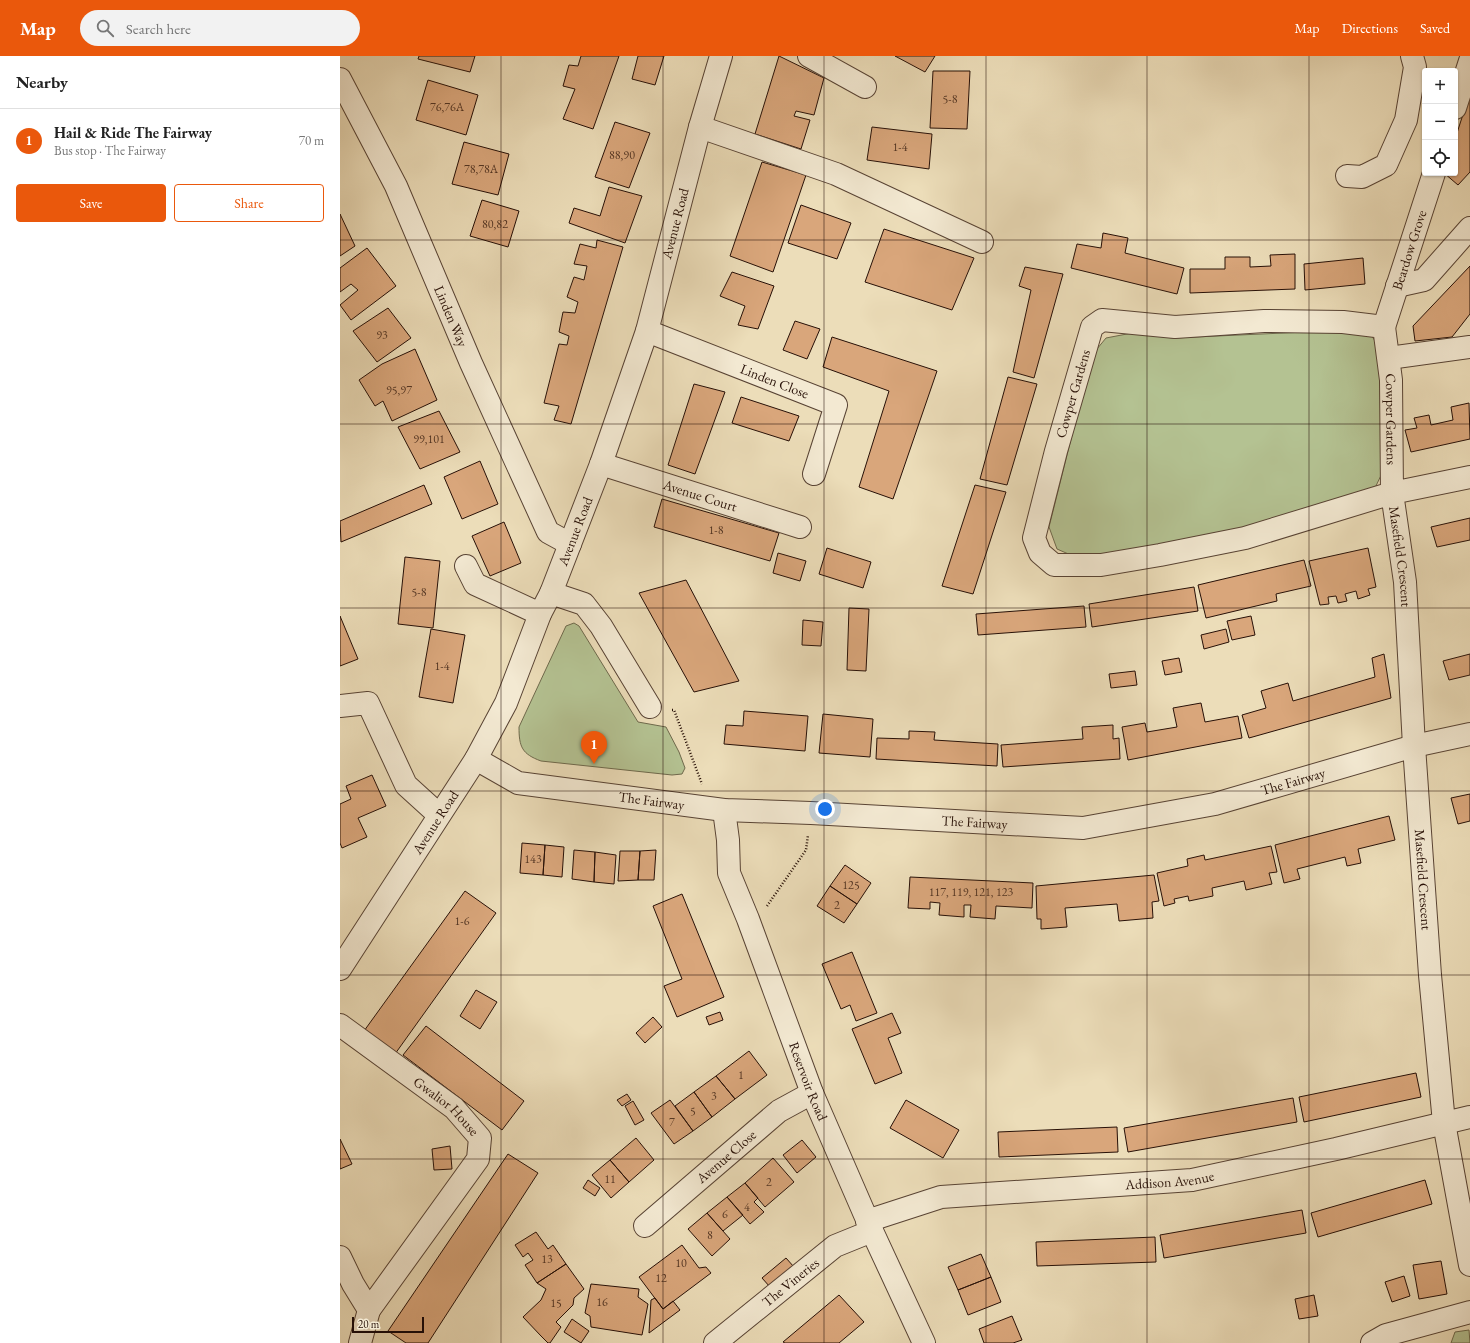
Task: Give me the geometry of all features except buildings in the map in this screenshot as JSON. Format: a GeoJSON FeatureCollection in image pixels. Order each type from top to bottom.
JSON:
{"type":"FeatureCollection","features":[{"type":"Feature","properties":{"kind":"street","name":"Avenue Road"},"geometry":{"type":"LineString","coordinates":[[340,968],[476,759],[506,703],[540,614],[551,593],[601,464],[646,331],[700,127],[722,56]]}},
{"type":"Feature","properties":{"kind":"street"},"geometry":{"type":"LineString","coordinates":[[809,56],[865,87]]}},
{"type":"Feature","properties":{"kind":"street"},"geometry":{"type":"LineString","coordinates":[[1347,176],[1362,177],[1386,165],[1406,120],[1415,67],[1412,56]]}},
{"type":"Feature","properties":{"kind":"street"},"geometry":{"type":"LineString","coordinates":[[1456,104],[1470,61]]}},
{"type":"Feature","properties":{"kind":"street","name":"Linden Way"},"geometry":{"type":"LineString","coordinates":[[340,78],[396,186],[471,363],[548,532],[570,544]]}},
{"type":"Feature","properties":{"kind":"street"},"geometry":{"type":"LineString","coordinates":[[700,127],[836,174],[982,242]]}},
{"type":"Feature","properties":{"kind":"street","name":"Beardow Grove"},"geometry":{"type":"LineString","coordinates":[[1384,328],[1433,176]]}},
{"type":"Feature","properties":{"kind":"street"},"geometry":{"type":"LineString","coordinates":[[1397,286],[1424,280],[1470,228]]}},
{"type":"Feature","properties":{"kind":"street","name":"Cowper Gardens"},"geometry":{"type":"LineString","coordinates":[[1392,493],[1391,380],[1384,328],[1343,322],[1264,321],[1175,328],[1102,320],[1092,327],[1056,451],[1034,538],[1040,553],[1054,564],[1101,565],[1245,538],[1392,493],[1470,477]]}},
{"type":"Feature","properties":{"kind":"street","name":"Linden Close"},"geometry":{"type":"LineString","coordinates":[[646,331],[836,405],[814,474]]}},
{"type":"Feature","properties":{"kind":"street"},"geometry":{"type":"LineString","coordinates":[[1388,358],[1470,347]]}},
{"type":"Feature","properties":{"kind":"street","name":"Avenue Court"},"geometry":{"type":"LineString","coordinates":[[601,464],[800,527]]}},
{"type":"Feature","properties":{"kind":"street","name":"Masefield Crescent"},"geometry":{"type":"LineString","coordinates":[[1392,493],[1405,582],[1414,746],[1430,975],[1444,1123],[1470,1265]]}},
{"type":"Feature","properties":{"kind":"street"},"geometry":{"type":"LineString","coordinates":[[466,566],[475,584],[540,614]]}},
{"type":"Feature","properties":{"kind":"street"},"geometry":{"type":"LineString","coordinates":[[551,593],[584,604],[601,626],[650,707]]}},
{"type":"Feature","properties":{"kind":"street"},"geometry":{"type":"LineString","coordinates":[[340,706],[368,703],[406,785],[439,815]]}},
{"type":"Feature","properties":{"kind":"street","name":"The Fairway"},"geometry":{"type":"LineString","coordinates":[[476,759],[518,783],[718,809],[1083,828],[1215,804],[1414,746],[1470,734]]}},
{"type":"Feature","properties":{"kind":"street","name":"Reservoir Road"},"geometry":{"type":"LineString","coordinates":[[718,809],[728,840],[730,873],[812,1093],[869,1226],[924,1343]]}},
{"type":"Feature","properties":{"kind":"street","name":"Gwalior House"},"geometry":{"type":"LineString","coordinates":[[340,1025],[454,1108],[480,1138],[478,1159],[369,1310]]}},
{"type":"Feature","properties":{"kind":"street","name":"Avenue Close"},"geometry":{"type":"LineString","coordinates":[[645,1226],[779,1111],[812,1093]]}},
{"type":"Feature","properties":{"kind":"street","name":"Addison Avenue"},"geometry":{"type":"LineString","coordinates":[[869,1226],[941,1197],[1192,1180],[1336,1149],[1470,1117]]}},
{"type":"Feature","properties":{"kind":"street","name":"The Vineries"},"geometry":{"type":"LineString","coordinates":[[715,1343],[835,1246],[869,1226]]}},
{"type":"Feature","properties":{"kind":"street"},"geometry":{"type":"LineString","coordinates":[[340,1257],[353,1284],[369,1310],[360,1343]]}},
{"type":"Feature","properties":{"kind":"street"},"geometry":{"type":"LineString","coordinates":[[1372,1343],[1386,1335],[1470,1312]]}},
{"type":"Feature","properties":{"kind":"path"},"geometry":{"type":"LineString","coordinates":[[650,707],[674,710],[718,809]]}},
{"type":"Feature","properties":{"kind":"path"},"geometry":{"type":"LineString","coordinates":[[748,919],[763,912],[806,850],[812,813]]}},
{"type":"Feature","properties":{"kind":"green space"},"geometry":{"type":"Polygon","coordinates":[[[1350,330],[1371,335],[1378,345],[1385,467],[1374,490],[1255,527],[1133,552],[1073,556],[1057,549],[1049,527],[1092,355],[1106,338],[1132,333],[1173,338],[1350,330]]]}},
{"type":"Feature","properties":{"kind":"green space"},"geometry":{"type":"Polygon","coordinates":[[[574,623],[579,626],[638,722],[666,727],[679,752],[685,768],[682,774],[672,775],[541,761],[530,756],[523,749],[520,740],[519,727],[566,626],[574,623]]]}},
{"type":"Feature","properties":{"kind":"green space"},"geometry":{"type":"Polygon","coordinates":[[[1469,1330],[1470,1343],[1451,1343],[1455,1332],[1469,1330]]]}},
{"type":"Feature","properties":{"kind":"place","name":"Hail & Ride The Fairway"},"geometry":{"type":"Point","coordinates":[594,764]}}]}
